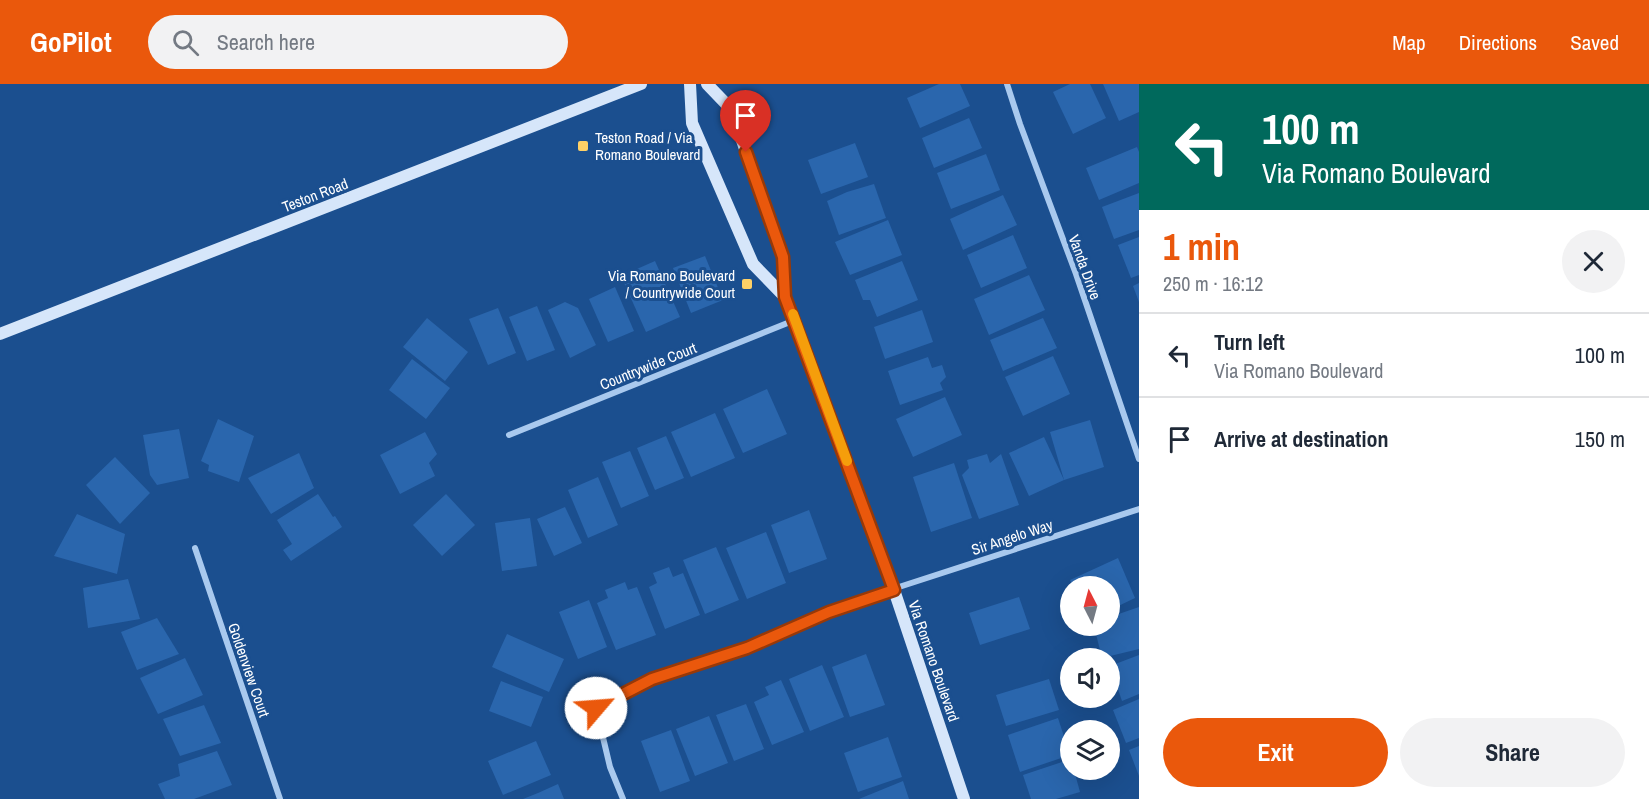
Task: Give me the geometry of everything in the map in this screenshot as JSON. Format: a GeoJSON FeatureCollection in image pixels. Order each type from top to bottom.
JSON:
{"type":"FeatureCollection","features":[{"type":"Feature","properties":{"kind":"street","name":"Teston Road"},"geometry":{"type":"LineString","coordinates":[[0,334],[641,84]]}},
{"type":"Feature","properties":{"kind":"street","name":"Via Romano Boulevard"},"geometry":{"type":"LineString","coordinates":[[690,84],[692,123],[753,264],[785,297],[796,320],[894,590],[964,799]]}},
{"type":"Feature","properties":{"kind":"street","name":"Via Romano Boulevard"},"geometry":{"type":"LineString","coordinates":[[707,84],[731,110],[783,257],[785,297]]}},
{"type":"Feature","properties":{"kind":"street","name":"Vanda Drive"},"geometry":{"type":"LineString","coordinates":[[1007,84],[1076,274],[1139,459]]}},
{"type":"Feature","properties":{"kind":"street","name":"Countrywide Court"},"geometry":{"type":"LineString","coordinates":[[509,435],[796,320]]}},
{"type":"Feature","properties":{"kind":"street","name":"Sir Angelo Way"},"geometry":{"type":"LineString","coordinates":[[623,799],[610,767],[596,708],[652,679],[747,648],[829,612],[1139,509]]}},
{"type":"Feature","properties":{"kind":"street","name":"Goldenview Court"},"geometry":{"type":"LineString","coordinates":[[195,548],[280,799]]}},
{"type":"Feature","properties":{"kind":"building"},"geometry":{"type":"Polygon","coordinates":[[[939,84],[960,84],[970,106],[920,128],[907,98],[939,84]]]}},
{"type":"Feature","properties":{"kind":"building"},"geometry":{"type":"Polygon","coordinates":[[[1070,84],[1090,84],[1106,118],[1073,134],[1053,92],[1070,84]]]}},
{"type":"Feature","properties":{"kind":"building"},"geometry":{"type":"Polygon","coordinates":[[[1103,84],[1139,84],[1139,112],[1119,121],[1103,84]]]}},
{"type":"Feature","properties":{"kind":"building"},"geometry":{"type":"Polygon","coordinates":[[[969,118],[982,148],[934,168],[922,138],[969,118]]]}},
{"type":"Feature","properties":{"kind":"building"},"geometry":{"type":"Polygon","coordinates":[[[855,143],[868,177],[821,194],[808,160],[855,143]]]}},
{"type":"Feature","properties":{"kind":"building"},"geometry":{"type":"Polygon","coordinates":[[[1137,147],[1139,183],[1099,200],[1086,168],[1137,147]]]}},
{"type":"Feature","properties":{"kind":"building"},"geometry":{"type":"Polygon","coordinates":[[[986,154],[1000,190],[951,209],[937,173],[986,154]]]}},
{"type":"Feature","properties":{"kind":"building"},"geometry":{"type":"Polygon","coordinates":[[[874,184],[886,218],[839,235],[827,201],[874,184]]]}},
{"type":"Feature","properties":{"kind":"building"},"geometry":{"type":"Polygon","coordinates":[[[1139,193],[1139,230],[1114,239],[1102,207],[1139,193]]]}},
{"type":"Feature","properties":{"kind":"building"},"geometry":{"type":"Polygon","coordinates":[[[1003,195],[1017,225],[963,250],[950,219],[1003,195]]]}},
{"type":"Feature","properties":{"kind":"building"},"geometry":{"type":"Polygon","coordinates":[[[888,220],[902,255],[850,275],[835,242],[888,220]]]}},
{"type":"Feature","properties":{"kind":"building"},"geometry":{"type":"Polygon","coordinates":[[[1013,235],[1027,268],[981,288],[967,255],[1013,235]]]}},
{"type":"Feature","properties":{"kind":"building"},"geometry":{"type":"Polygon","coordinates":[[[1139,237],[1139,275],[1131,278],[1118,245],[1139,237]]]}},
{"type":"Feature","properties":{"kind":"building"},"geometry":{"type":"Polygon","coordinates":[[[705,256],[723,300],[691,313],[673,268],[705,256]]]}},
{"type":"Feature","properties":{"kind":"building"},"geometry":{"type":"Polygon","coordinates":[[[655,261],[680,317],[646,332],[621,276],[655,261]]]}},
{"type":"Feature","properties":{"kind":"building"},"geometry":{"type":"Polygon","coordinates":[[[902,261],[918,300],[877,317],[870,300],[863,300],[855,280],[902,261]]]}},
{"type":"Feature","properties":{"kind":"building"},"geometry":{"type":"Polygon","coordinates":[[[1029,275],[1045,310],[989,335],[974,299],[1029,275]]]}},
{"type":"Feature","properties":{"kind":"building"},"geometry":{"type":"Polygon","coordinates":[[[1139,283],[1139,302],[1133,286],[1139,283]]]}},
{"type":"Feature","properties":{"kind":"building"},"geometry":{"type":"Polygon","coordinates":[[[615,287],[634,331],[608,342],[589,299],[615,287]]]}},
{"type":"Feature","properties":{"kind":"building"},"geometry":{"type":"Polygon","coordinates":[[[565,302],[578,308],[596,345],[570,358],[548,310],[565,302]]]}},
{"type":"Feature","properties":{"kind":"building"},"geometry":{"type":"Polygon","coordinates":[[[537,306],[555,350],[527,361],[509,317],[537,306]]]}},
{"type":"Feature","properties":{"kind":"building"},"geometry":{"type":"Polygon","coordinates":[[[498,308],[516,353],[488,365],[469,319],[498,308]]]}},
{"type":"Feature","properties":{"kind":"building"},"geometry":{"type":"Polygon","coordinates":[[[922,310],[933,342],[885,359],[874,327],[922,310]]]}},
{"type":"Feature","properties":{"kind":"building"},"geometry":{"type":"Polygon","coordinates":[[[427,318],[468,352],[445,381],[403,347],[427,318]]]}},
{"type":"Feature","properties":{"kind":"building"},"geometry":{"type":"Polygon","coordinates":[[[1043,318],[1057,348],[1003,371],[990,340],[1043,318]]]}},
{"type":"Feature","properties":{"kind":"building"},"geometry":{"type":"Polygon","coordinates":[[[1053,356],[1070,394],[1023,416],[1005,377],[1053,356]]]}},
{"type":"Feature","properties":{"kind":"building"},"geometry":{"type":"Polygon","coordinates":[[[928,357],[932,368],[942,365],[946,377],[940,383],[943,390],[900,405],[888,371],[928,357]]]}},
{"type":"Feature","properties":{"kind":"building"},"geometry":{"type":"Polygon","coordinates":[[[412,359],[450,388],[426,419],[389,390],[412,359]]]}},
{"type":"Feature","properties":{"kind":"building"},"geometry":{"type":"Polygon","coordinates":[[[767,389],[787,434],[743,453],[723,409],[767,389]]]}},
{"type":"Feature","properties":{"kind":"building"},"geometry":{"type":"Polygon","coordinates":[[[945,397],[962,435],[913,457],[896,419],[945,397]]]}},
{"type":"Feature","properties":{"kind":"building"},"geometry":{"type":"Polygon","coordinates":[[[715,413],[735,458],[691,477],[671,432],[715,413]]]}},
{"type":"Feature","properties":{"kind":"building"},"geometry":{"type":"Polygon","coordinates":[[[218,419],[254,436],[239,482],[208,471],[209,465],[201,461],[218,419]]]}},
{"type":"Feature","properties":{"kind":"building"},"geometry":{"type":"Polygon","coordinates":[[[1090,420],[1104,467],[1064,480],[1050,432],[1090,420]]]}},
{"type":"Feature","properties":{"kind":"building"},"geometry":{"type":"Polygon","coordinates":[[[179,429],[189,478],[157,485],[150,475],[143,435],[179,429]]]}},
{"type":"Feature","properties":{"kind":"building"},"geometry":{"type":"Polygon","coordinates":[[[425,432],[437,454],[429,463],[435,476],[400,494],[380,455],[425,432]]]}},
{"type":"Feature","properties":{"kind":"building"},"geometry":{"type":"Polygon","coordinates":[[[666,436],[684,478],[655,490],[637,448],[666,436]]]}},
{"type":"Feature","properties":{"kind":"building"},"geometry":{"type":"Polygon","coordinates":[[[1044,437],[1064,480],[1029,496],[1009,453],[1044,437]]]}},
{"type":"Feature","properties":{"kind":"building"},"geometry":{"type":"Polygon","coordinates":[[[630,451],[649,496],[621,508],[602,462],[630,451]]]}},
{"type":"Feature","properties":{"kind":"building"},"geometry":{"type":"Polygon","coordinates":[[[299,453],[314,488],[271,514],[248,478],[299,453]]]}},
{"type":"Feature","properties":{"kind":"building"},"geometry":{"type":"Polygon","coordinates":[[[987,454],[990,463],[1001,454],[1019,505],[979,519],[962,475],[969,468],[967,460],[987,454]]]}},
{"type":"Feature","properties":{"kind":"building"},"geometry":{"type":"Polygon","coordinates":[[[115,457],[150,493],[120,524],[86,485],[115,457]]]}},
{"type":"Feature","properties":{"kind":"building"},"geometry":{"type":"Polygon","coordinates":[[[954,463],[972,518],[931,532],[913,477],[954,463]]]}},
{"type":"Feature","properties":{"kind":"building"},"geometry":{"type":"Polygon","coordinates":[[[598,477],[618,525],[588,538],[568,490],[598,477]]]}},
{"type":"Feature","properties":{"kind":"building"},"geometry":{"type":"Polygon","coordinates":[[[318,494],[342,527],[291,561],[283,550],[292,544],[277,520],[318,494]]]}},
{"type":"Feature","properties":{"kind":"building"},"geometry":{"type":"Polygon","coordinates":[[[446,494],[475,525],[442,556],[413,525],[446,494]]]}},
{"type":"Feature","properties":{"kind":"building"},"geometry":{"type":"Polygon","coordinates":[[[565,507],[582,543],[554,556],[537,519],[565,507]]]}},
{"type":"Feature","properties":{"kind":"building"},"geometry":{"type":"Polygon","coordinates":[[[809,510],[827,559],[789,573],[771,525],[809,510]]]}},
{"type":"Feature","properties":{"kind":"building"},"geometry":{"type":"Polygon","coordinates":[[[77,514],[125,534],[117,574],[54,556],[77,514]]]}},
{"type":"Feature","properties":{"kind":"building"},"geometry":{"type":"Polygon","coordinates":[[[530,518],[537,566],[502,571],[495,523],[530,518]]]}},
{"type":"Feature","properties":{"kind":"building"},"geometry":{"type":"Polygon","coordinates":[[[766,532],[786,583],[747,599],[726,548],[766,532]]]}},
{"type":"Feature","properties":{"kind":"building"},"geometry":{"type":"Polygon","coordinates":[[[716,547],[739,600],[705,614],[683,560],[716,547]]]}},
{"type":"Feature","properties":{"kind":"building"},"geometry":{"type":"Polygon","coordinates":[[[1118,558],[1135,598],[1120,605],[1120,576],[1079,576],[1118,558]]]}},
{"type":"Feature","properties":{"kind":"building"},"geometry":{"type":"Polygon","coordinates":[[[669,567],[673,577],[683,573],[700,615],[665,629],[649,587],[657,583],[653,573],[669,567]]]}},
{"type":"Feature","properties":{"kind":"building"},"geometry":{"type":"Polygon","coordinates":[[[128,579],[140,619],[88,628],[83,588],[128,579]]]}},
{"type":"Feature","properties":{"kind":"building"},"geometry":{"type":"Polygon","coordinates":[[[625,582],[628,590],[637,587],[656,635],[616,650],[597,603],[608,598],[605,590],[625,582]]]}},
{"type":"Feature","properties":{"kind":"building"},"geometry":{"type":"Polygon","coordinates":[[[1019,597],[1030,629],[980,645],[969,613],[1019,597]]]}},
{"type":"Feature","properties":{"kind":"building"},"geometry":{"type":"Polygon","coordinates":[[[589,600],[607,647],[578,659],[559,612],[589,600]]]}},
{"type":"Feature","properties":{"kind":"building"},"geometry":{"type":"Polygon","coordinates":[[[1139,607],[1139,649],[1120,654],[1120,648],[1100,648],[1096,636],[1120,636],[1120,614],[1139,607]]]}},
{"type":"Feature","properties":{"kind":"building"},"geometry":{"type":"Polygon","coordinates":[[[157,618],[179,654],[137,670],[121,632],[157,618]]]}},
{"type":"Feature","properties":{"kind":"building"},"geometry":{"type":"Polygon","coordinates":[[[507,634],[564,659],[549,692],[492,667],[507,634]]]}},
{"type":"Feature","properties":{"kind":"building"},"geometry":{"type":"Polygon","coordinates":[[[866,654],[885,705],[850,717],[832,667],[866,654]]]}},
{"type":"Feature","properties":{"kind":"building"},"geometry":{"type":"Polygon","coordinates":[[[1139,655],[1139,694],[1122,701],[1120,695],[1120,662],[1139,655]]]}},
{"type":"Feature","properties":{"kind":"building"},"geometry":{"type":"Polygon","coordinates":[[[185,658],[203,695],[158,714],[140,678],[185,658]]]}},
{"type":"Feature","properties":{"kind":"building"},"geometry":{"type":"Polygon","coordinates":[[[822,665],[844,717],[810,731],[789,679],[822,665]]]}},
{"type":"Feature","properties":{"kind":"building"},"geometry":{"type":"Polygon","coordinates":[[[1049,679],[1059,710],[1006,726],[996,695],[1049,679]]]}},
{"type":"Feature","properties":{"kind":"building"},"geometry":{"type":"Polygon","coordinates":[[[781,680],[804,732],[772,745],[754,702],[769,695],[765,687],[781,680]]]}},
{"type":"Feature","properties":{"kind":"building"},"geometry":{"type":"Polygon","coordinates":[[[501,681],[543,697],[531,727],[489,711],[501,681]]]}},
{"type":"Feature","properties":{"kind":"building"},"geometry":{"type":"Polygon","coordinates":[[[1139,699],[1139,738],[1126,743],[1120,728],[1120,720],[1117,720],[1113,710],[1139,699]]]}},
{"type":"Feature","properties":{"kind":"building"},"geometry":{"type":"Polygon","coordinates":[[[746,704],[764,749],[734,761],[716,715],[746,704]]]}},
{"type":"Feature","properties":{"kind":"building"},"geometry":{"type":"Polygon","coordinates":[[[204,705],[221,743],[180,756],[163,719],[204,705]]]}},
{"type":"Feature","properties":{"kind":"building"},"geometry":{"type":"Polygon","coordinates":[[[709,716],[728,763],[695,776],[676,729],[709,716]]]}},
{"type":"Feature","properties":{"kind":"building"},"geometry":{"type":"Polygon","coordinates":[[[1058,718],[1060,758],[1020,772],[1008,735],[1058,718]]]}},
{"type":"Feature","properties":{"kind":"building"},"geometry":{"type":"Polygon","coordinates":[[[671,730],[690,781],[660,792],[641,741],[671,730]]]}},
{"type":"Feature","properties":{"kind":"building"},"geometry":{"type":"Polygon","coordinates":[[[888,737],[902,777],[858,792],[844,753],[888,737]]]}},
{"type":"Feature","properties":{"kind":"building"},"geometry":{"type":"Polygon","coordinates":[[[536,741],[551,775],[503,795],[488,761],[536,741]]]}},
{"type":"Feature","properties":{"kind":"building"},"geometry":{"type":"Polygon","coordinates":[[[1139,746],[1139,776],[1129,750],[1139,746]]]}},
{"type":"Feature","properties":{"kind":"building"},"geometry":{"type":"Polygon","coordinates":[[[217,751],[232,785],[194,799],[165,799],[158,784],[180,776],[178,764],[217,751]]]}},
{"type":"Feature","properties":{"kind":"building"},"geometry":{"type":"Polygon","coordinates":[[[1060,763],[1060,780],[1077,780],[1080,792],[1056,799],[1031,799],[1023,775],[1060,763]]]}},
{"type":"Feature","properties":{"kind":"building"},"geometry":{"type":"Polygon","coordinates":[[[903,781],[909,799],[859,799],[903,781]]]}},
{"type":"Feature","properties":{"kind":"building"},"geometry":{"type":"Polygon","coordinates":[[[558,784],[564,799],[523,799],[538,793],[558,784]]]}},
{"type":"Feature","properties":{"kind":"slow traffic"},"geometry":{"type":"LineString","coordinates":[[793,314],[847,461]]}},
{"type":"Feature","properties":{"kind":"place","name":"Teston Road / Via Romano Boulevard"},"geometry":{"type":"Point","coordinates":[583,146]}},
{"type":"Feature","properties":{"kind":"place","name":"Via Romano Boulevard / Countrywide Court"},"geometry":{"type":"Point","coordinates":[747,284]}},
{"type":"Feature","properties":{"kind":"route"},"geometry":{"type":"LineString","coordinates":[[596,708],[652,679],[747,648],[829,612],[894,590],[796,320],[785,297],[783,257],[746,152]]}}]}
